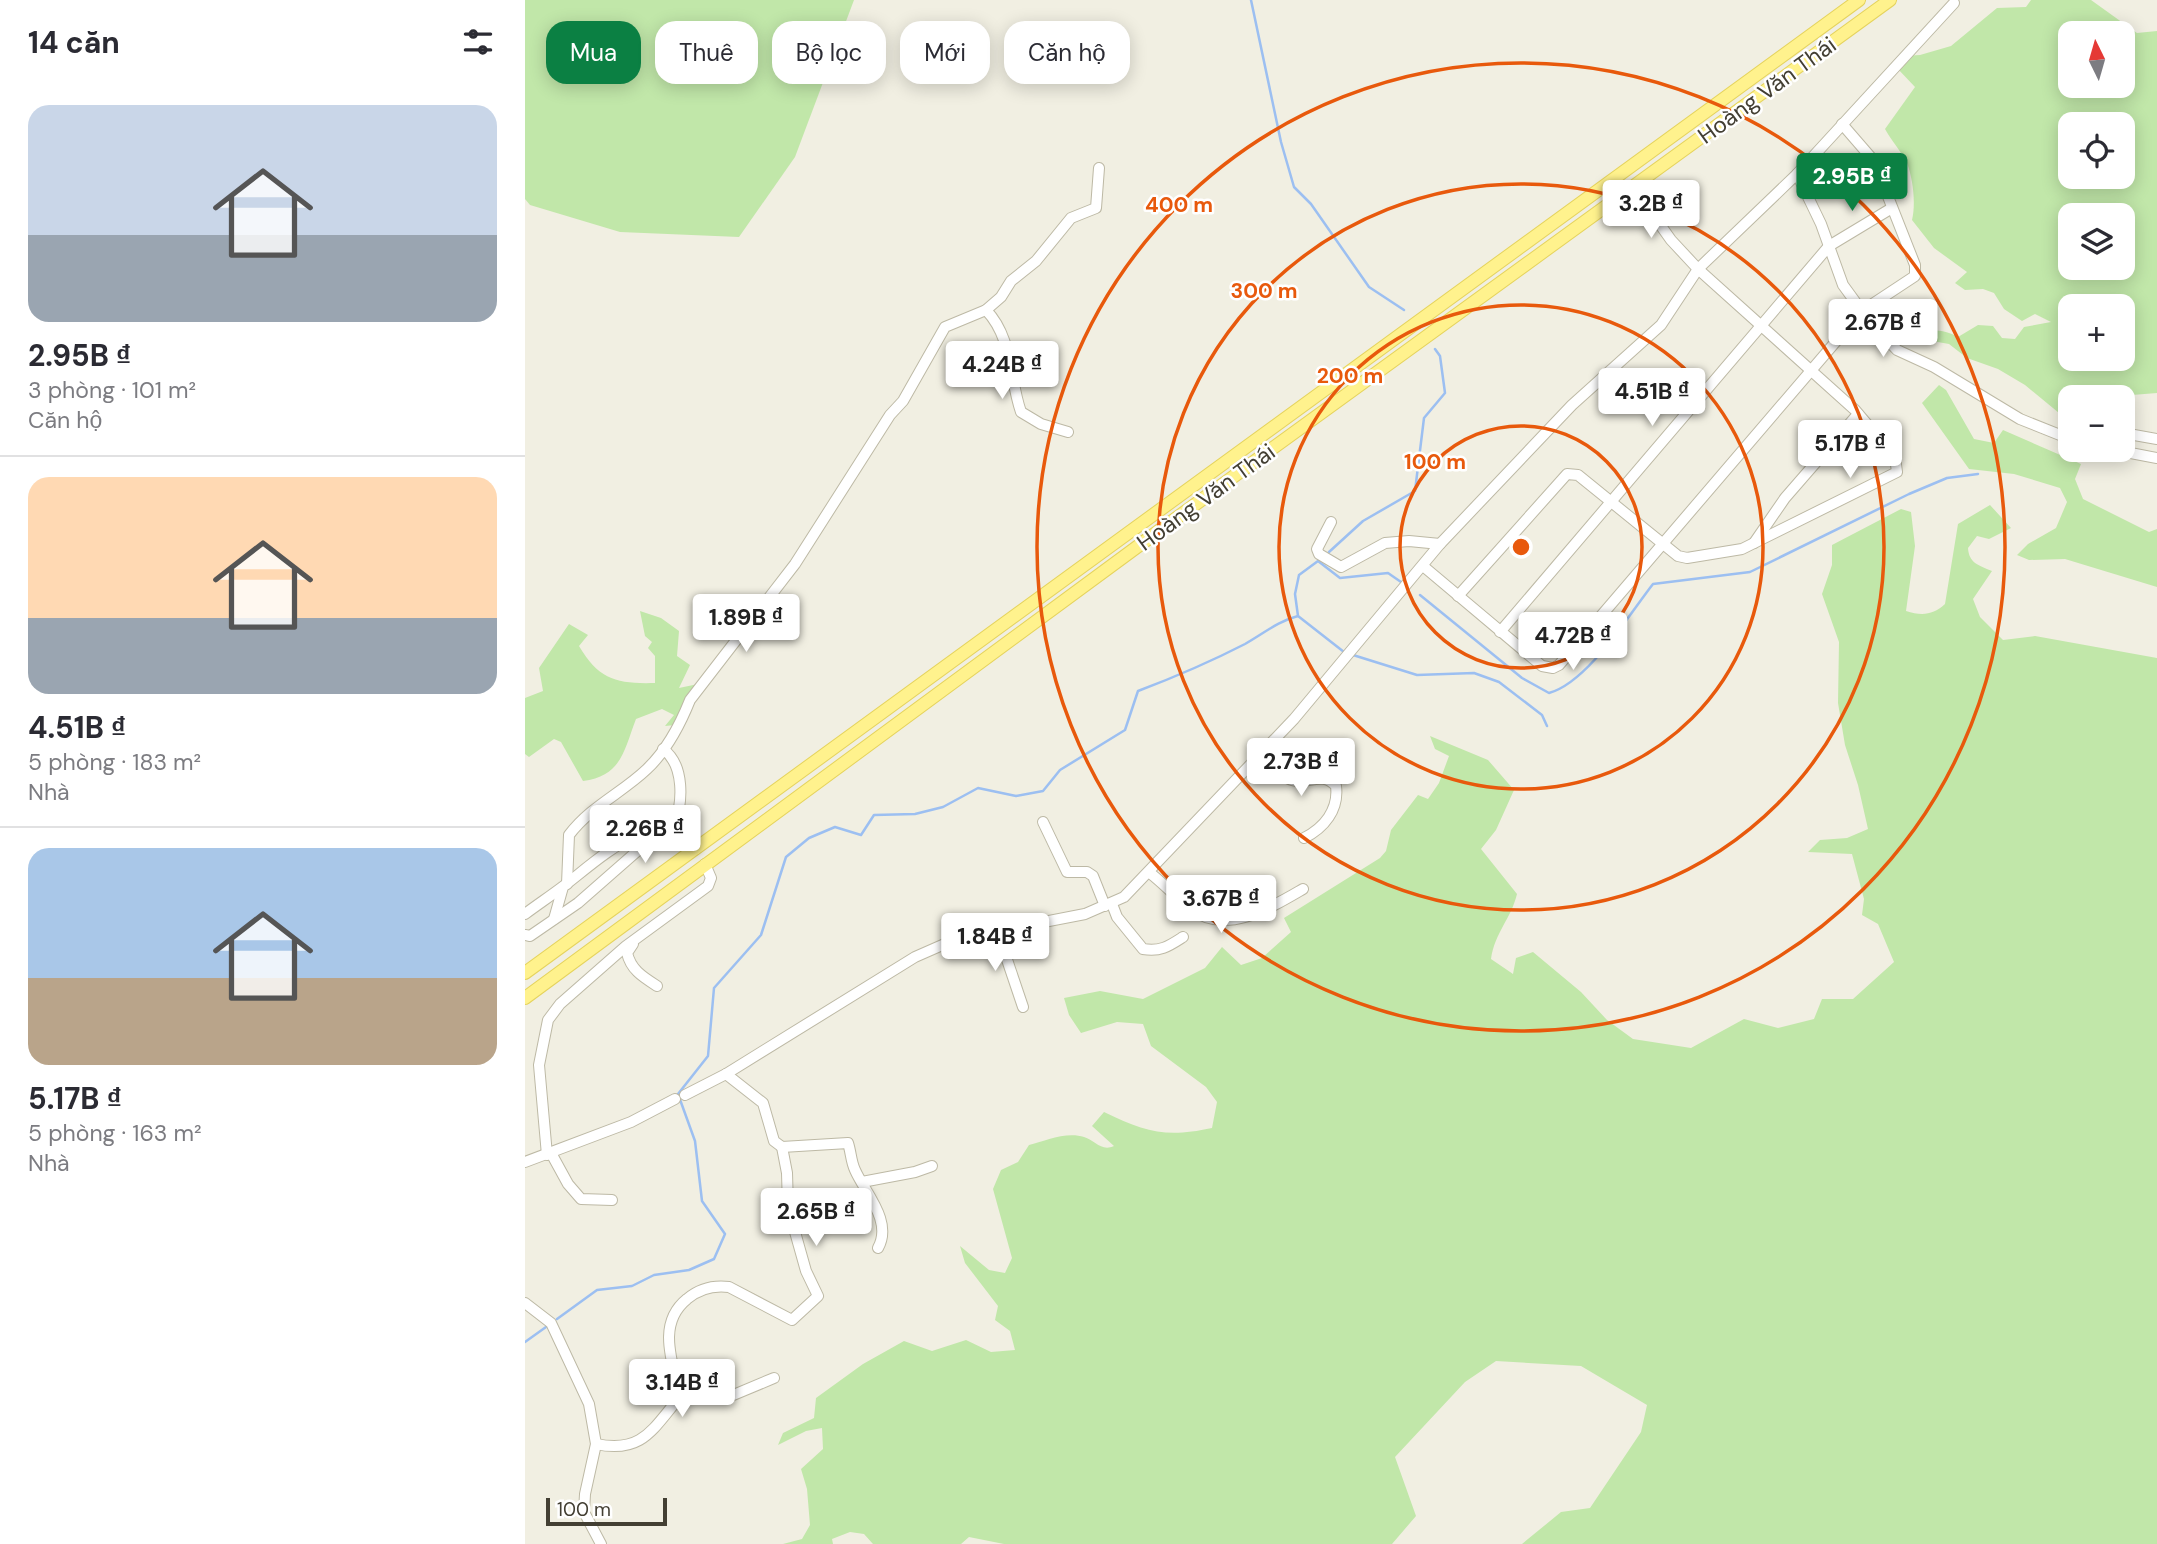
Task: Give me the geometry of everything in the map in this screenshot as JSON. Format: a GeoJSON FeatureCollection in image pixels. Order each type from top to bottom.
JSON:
{"type":"FeatureCollection","features":[{"type":"Feature","properties":{"kind":"main road","name":"Hoàng Văn Thái"},"geometry":{"type":"LineString","coordinates":[[525,973],[1859,0]]}},
{"type":"Feature","properties":{"kind":"main road","name":"Hoàng Văn Thái"},"geometry":{"type":"LineString","coordinates":[[525,998],[1890,0]]}},
{"type":"Feature","properties":{"kind":"main road"},"geometry":{"type":"LineString","coordinates":[[1624,174],[1634,188]]}},
{"type":"Feature","properties":{"kind":"main road"},"geometry":{"type":"LineString","coordinates":[[696,849],[705,864]]}},
{"type":"Feature","properties":{"kind":"street"},"geometry":{"type":"LineString","coordinates":[[525,1162],[631,1122],[726,1074],[915,957],[956,939],[1085,914],[1109,905],[1150,873],[1262,754],[1440,544],[1572,405],[1661,325],[1698,269],[1797,174],[1954,3]]}},
{"type":"Feature","properties":{"kind":"street"},"geometry":{"type":"LineString","coordinates":[[1423,566],[1542,666],[1553,668],[1559,665],[1661,542],[1862,311],[1915,276],[1915,265],[1870,154],[1842,124]]}},
{"type":"Feature","properties":{"kind":"street"},"geometry":{"type":"LineString","coordinates":[[555,919],[565,886],[569,835],[600,802],[645,771],[663,749],[680,724],[689,700],[795,564],[890,415],[903,401],[945,327],[986,310],[1001,297],[1011,281],[1036,261],[1071,218],[1096,208],[1099,168]]}},
{"type":"Feature","properties":{"kind":"street"},"geometry":{"type":"LineString","coordinates":[[1797,174],[1843,285],[1896,350],[1934,367],[2020,419],[2058,435]]}},
{"type":"Feature","properties":{"kind":"street"},"geometry":{"type":"LineString","coordinates":[[1458,596],[1563,476],[1579,475],[1678,556],[1687,558],[1742,549],[1897,472],[1895,457],[1859,414],[1698,269],[1671,240],[1634,188]]}},
{"type":"Feature","properties":{"kind":"street"},"geometry":{"type":"LineString","coordinates":[[1500,632],[1829,246],[1892,208]]}},
{"type":"Feature","properties":{"kind":"street"},"geometry":{"type":"LineString","coordinates":[[986,310],[996,320],[1006,344],[1021,412],[1041,424],[1068,432]]}},
{"type":"Feature","properties":{"kind":"street"},"geometry":{"type":"LineString","coordinates":[[1754,543],[1785,498],[1859,414]]}},
{"type":"Feature","properties":{"kind":"street"},"geometry":{"type":"LineString","coordinates":[[2051,432],[2058,432]]}},
{"type":"Feature","properties":{"kind":"street"},"geometry":{"type":"LineString","coordinates":[[2135,435],[2157,439]]}},
{"type":"Feature","properties":{"kind":"street"},"geometry":{"type":"LineString","coordinates":[[2135,454],[2157,458]]}},
{"type":"Feature","properties":{"kind":"street"},"geometry":{"type":"LineString","coordinates":[[1331,522],[1317,549],[1337,566],[1346,565],[1385,543],[1409,541],[1440,544]]}},
{"type":"Feature","properties":{"kind":"street"},"geometry":{"type":"LineString","coordinates":[[525,914],[611,849],[644,833],[674,826],[678,816],[680,787],[673,758],[663,749]]}},
{"type":"Feature","properties":{"kind":"street"},"geometry":{"type":"LineString","coordinates":[[1262,754],[1287,778],[1303,782],[1318,777],[1329,779],[1336,786],[1334,804],[1323,828],[1304,838]]}},
{"type":"Feature","properties":{"kind":"street"},"geometry":{"type":"LineString","coordinates":[[1043,822],[1067,872],[1087,872],[1093,876],[1117,917],[1143,949],[1159,950],[1171,946],[1183,937]]}},
{"type":"Feature","properties":{"kind":"street"},"geometry":{"type":"LineString","coordinates":[[666,829],[685,837],[696,849]]}},
{"type":"Feature","properties":{"kind":"street"},"geometry":{"type":"LineString","coordinates":[[525,935],[530,936],[555,919],[666,829]]}},
{"type":"Feature","properties":{"kind":"street"},"geometry":{"type":"LineString","coordinates":[[612,1200],[581,1199],[549,1154],[539,1065],[548,1020],[560,1004],[642,934],[708,886],[711,878],[705,864]]}},
{"type":"Feature","properties":{"kind":"street"},"geometry":{"type":"LineString","coordinates":[[1150,873],[1191,909],[1202,915],[1221,919],[1263,913],[1303,889]]}},
{"type":"Feature","properties":{"kind":"street"},"geometry":{"type":"LineString","coordinates":[[997,930],[1023,1007]]}},
{"type":"Feature","properties":{"kind":"street"},"geometry":{"type":"LineString","coordinates":[[642,934],[627,953],[629,961],[635,970],[657,986]]}},
{"type":"Feature","properties":{"kind":"street"},"geometry":{"type":"LineString","coordinates":[[726,1074],[763,1102],[774,1141],[782,1147],[848,1143],[853,1167],[878,1210],[881,1243],[878,1248]]}},
{"type":"Feature","properties":{"kind":"street"},"geometry":{"type":"LineString","coordinates":[[680,1397],[668,1332],[677,1307],[692,1294],[717,1285],[729,1287],[792,1320],[818,1296],[806,1270],[788,1207],[787,1173],[782,1147]]}},
{"type":"Feature","properties":{"kind":"street"},"geometry":{"type":"LineString","coordinates":[[862,1182],[932,1166]]}},
{"type":"Feature","properties":{"kind":"street"},"geometry":{"type":"LineString","coordinates":[[525,1303],[551,1323],[589,1404],[596,1444],[585,1494],[584,1513],[601,1544]]}},
{"type":"Feature","properties":{"kind":"street"},"geometry":{"type":"LineString","coordinates":[[596,1444],[616,1448],[638,1443],[680,1397],[731,1396],[774,1378]]}},
{"type":"Feature","properties":{"kind":"green space"},"geometry":{"type":"Polygon","coordinates":[[[525,0],[854,0],[846,21],[772,21],[772,84],[822,84],[795,157],[739,237],[620,232],[530,205],[525,199],[525,0]]]}},
{"type":"Feature","properties":{"kind":"green space"},"geometry":{"type":"Polygon","coordinates":[[[2031,0],[2091,0],[2120,21],[2058,21],[2058,98],[2135,98],[2135,32],[2157,31],[2157,393],[2135,395],[2135,385],[2058,385],[2058,412],[2025,385],[1998,369],[1967,358],[1949,344],[1904,336],[1932,330],[1958,337],[1978,325],[1993,326],[2002,338],[2015,339],[2024,327],[2051,322],[2035,314],[2022,321],[2004,309],[1994,293],[1983,289],[1965,290],[1955,283],[1967,272],[1934,248],[1912,220],[1914,199],[1909,169],[1885,129],[1915,87],[1897,68],[1903,56],[1920,55],[1951,46],[1997,8],[2026,7],[2031,0]]]}},
{"type":"Feature","properties":{"kind":"green space"},"geometry":{"type":"Polygon","coordinates":[[[1939,385],[1946,390],[1974,439],[1994,443],[2003,430],[2058,454],[2058,462],[2081,464],[2075,479],[2083,499],[2149,532],[2157,529],[2157,587],[2065,559],[2029,560],[2017,555],[2028,544],[2056,528],[2067,502],[2060,488],[2014,474],[1969,469],[1922,403],[1939,385]]]}},
{"type":"Feature","properties":{"kind":"green space"},"geometry":{"type":"Polygon","coordinates":[[[1990,505],[2011,528],[1989,539],[1977,536],[1968,548],[1972,560],[1992,571],[1973,599],[1980,617],[2003,640],[2035,636],[2157,658],[2157,1544],[1522,1544],[1561,1512],[1590,1508],[1641,1432],[1647,1405],[1581,1366],[1496,1361],[1465,1382],[1395,1457],[1416,1516],[1392,1544],[1004,1544],[969,1537],[961,1544],[873,1544],[864,1534],[850,1532],[832,1539],[833,1544],[783,1544],[802,1539],[810,1525],[807,1489],[801,1469],[823,1449],[822,1428],[806,1431],[778,1445],[783,1433],[814,1418],[816,1398],[863,1364],[904,1341],[932,1351],[966,1340],[991,1352],[1015,1350],[1010,1331],[995,1320],[998,1306],[965,1263],[960,1246],[989,1270],[1005,1273],[1012,1258],[993,1189],[1001,1170],[1018,1162],[1029,1145],[1056,1137],[1077,1135],[1105,1148],[1114,1146],[1092,1126],[1104,1112],[1144,1128],[1168,1133],[1212,1128],[1217,1102],[1206,1087],[1151,1046],[1143,1024],[1117,1022],[1081,1033],[1069,1015],[1064,998],[1100,991],[1143,999],[1205,968],[1222,947],[1241,965],[1262,958],[1291,932],[1284,918],[1380,858],[1386,851],[1391,830],[1418,795],[1428,799],[1439,783],[1449,756],[1435,749],[1430,736],[1488,760],[1514,790],[1496,830],[1481,849],[1517,894],[1491,959],[1513,974],[1516,958],[1533,952],[1581,992],[1607,1020],[1633,1039],[1691,1048],[1744,1019],[1778,1028],[1814,1019],[1822,999],[1853,999],[1894,962],[1878,924],[1862,915],[1864,899],[1852,854],[1808,852],[1820,840],[1847,838],[1868,829],[1845,745],[1838,703],[1839,642],[1822,594],[1832,565],[1832,545],[1901,509],[1911,512],[1915,546],[1906,611],[1917,614],[1932,612],[1945,604],[1958,524],[1990,505]]]}},
{"type":"Feature","properties":{"kind":"green space"},"geometry":{"type":"Polygon","coordinates":[[[640,611],[661,618],[679,631],[677,656],[690,665],[679,688],[698,684],[675,725],[665,726],[674,715],[662,709],[636,719],[620,760],[606,774],[583,781],[561,742],[554,739],[529,757],[525,754],[525,698],[543,691],[539,668],[569,624],[588,635],[579,646],[602,673],[620,681],[655,683],[655,656],[648,648],[652,642],[645,636],[640,611]]]}},
{"type":"Feature","properties":{"kind":"waterway"},"geometry":{"type":"LineString","coordinates":[[1251,0],[1281,142],[1294,187],[1311,204],[1369,287],[1404,310]]}},
{"type":"Feature","properties":{"kind":"waterway"},"geometry":{"type":"LineString","coordinates":[[1329,552],[1363,521],[1415,491],[1424,418],[1445,393],[1440,356],[1435,349]]}},
{"type":"Feature","properties":{"kind":"waterway"},"geometry":{"type":"LineString","coordinates":[[1420,595],[1522,678],[1549,693],[1578,676],[1592,662],[1653,584],[1750,572],[1909,494],[1947,478],[1978,474]]}},
{"type":"Feature","properties":{"kind":"waterway"},"geometry":{"type":"LineString","coordinates":[[1344,652],[1298,616],[1295,594],[1299,575],[1318,561],[1340,578],[1388,573],[1401,582]]}},
{"type":"Feature","properties":{"kind":"waterway"},"geometry":{"type":"LineString","coordinates":[[557,1319],[597,1290],[632,1286],[654,1275],[689,1270],[714,1259],[725,1234],[702,1201],[695,1141],[678,1094],[708,1056],[714,988],[761,935],[786,857],[809,838],[835,827],[861,835],[874,815],[915,814],[943,807],[978,788],[1016,796],[1043,791],[1060,770],[1125,730],[1138,691],[1219,657],[1277,624],[1298,616]]}},
{"type":"Feature","properties":{"kind":"waterway"},"geometry":{"type":"LineString","coordinates":[[1353,655],[1417,675],[1474,673],[1499,682],[1542,715],[1547,726]]}},
{"type":"Feature","properties":{"kind":"waterway"},"geometry":{"type":"LineString","coordinates":[[525,1342],[546,1327]]}}]}
